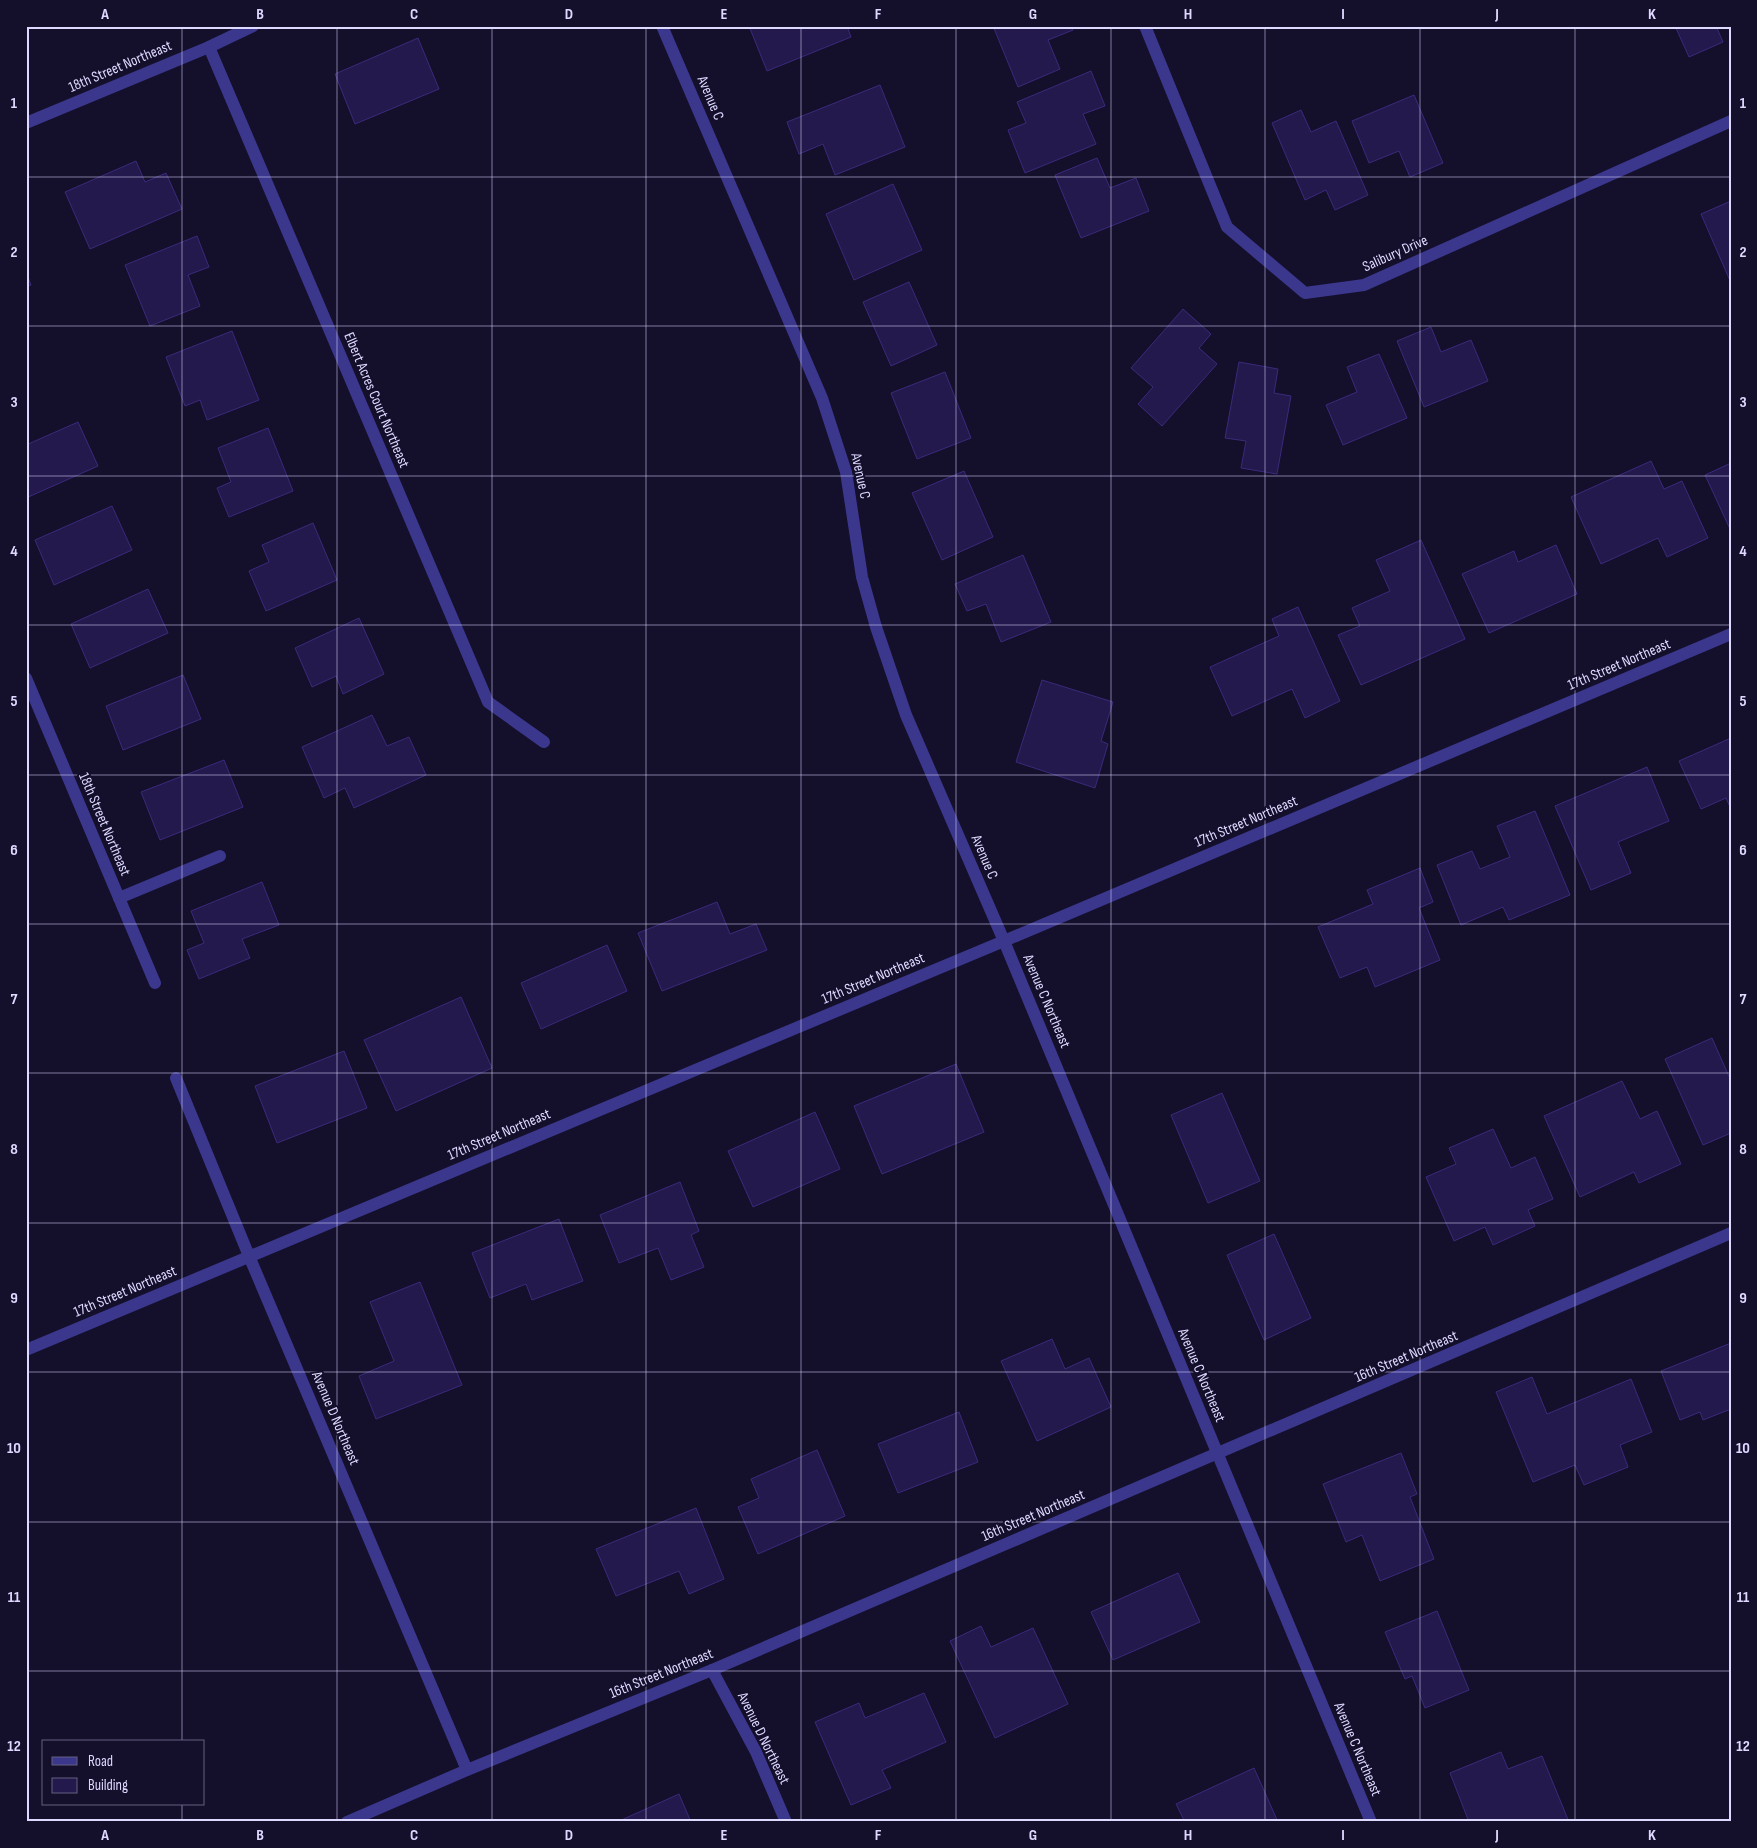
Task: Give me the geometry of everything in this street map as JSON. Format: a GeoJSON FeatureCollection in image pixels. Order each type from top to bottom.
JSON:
{"type":"FeatureCollection","features":[{"type":"Feature","properties":{"kind":"street","name":"18th Street Northeast"},"geometry":{"type":"LineString","coordinates":[[26,123],[253,26]]}},
{"type":"Feature","properties":{"kind":"street","name":"Avenue C"},"geometry":{"type":"LineString","coordinates":[[662,26],[822,398],[846,472],[862,577],[876,627],[906,715],[1004,941]]}},
{"type":"Feature","properties":{"kind":"street","name":"Salibury Drive"},"geometry":{"type":"LineString","coordinates":[[1145,26],[1227,227],[1305,293],[1364,285],[1731,121]]}},
{"type":"Feature","properties":{"kind":"street","name":"Elbert Acres Court Northeast"},"geometry":{"type":"LineString","coordinates":[[210,46],[488,702],[544,742]]}},
{"type":"Feature","properties":{"kind":"street","name":"17th Street Northeast"},"geometry":{"type":"LineString","coordinates":[[26,1350],[1004,941],[1731,634]]}},
{"type":"Feature","properties":{"kind":"street","name":"18th Street Northeast"},"geometry":{"type":"LineString","coordinates":[[26,678],[155,983]]}},
{"type":"Feature","properties":{"kind":"street"},"geometry":{"type":"LineString","coordinates":[[119,898],[220,856]]}},
{"type":"Feature","properties":{"kind":"street","name":"Avenue C Northeast"},"geometry":{"type":"LineString","coordinates":[[1004,941],[1371,1822]]}},
{"type":"Feature","properties":{"kind":"street","name":"Avenue D Northeast"},"geometry":{"type":"LineString","coordinates":[[176,1078],[249,1256],[467,1770]]}},
{"type":"Feature","properties":{"kind":"street","name":"16th Street Northeast"},"geometry":{"type":"LineString","coordinates":[[347,1822],[467,1770],[712,1670],[1731,1233]]}},
{"type":"Feature","properties":{"kind":"street","name":"Avenue D Northeast"},"geometry":{"type":"LineString","coordinates":[[712,1670],[756,1752],[786,1822]]}},
{"type":"Feature","properties":{"kind":"building"},"geometry":{"type":"Polygon","coordinates":[[[749,26],[847,26],[851,37],[767,71],[749,26]]]}},
{"type":"Feature","properties":{"kind":"building"},"geometry":{"type":"Polygon","coordinates":[[[993,26],[1071,26],[1073,30],[1048,40],[1060,69],[1018,87],[993,26]]]}},
{"type":"Feature","properties":{"kind":"building"},"geometry":{"type":"Polygon","coordinates":[[[1675,26],[1716,26],[1723,42],[1689,57],[1675,26]]]}},
{"type":"Feature","properties":{"kind":"building"},"geometry":{"type":"Polygon","coordinates":[[[418,38],[439,89],[355,124],[335,74],[418,38]]]}},
{"type":"Feature","properties":{"kind":"building"},"geometry":{"type":"Polygon","coordinates":[[[1091,71],[1105,106],[1083,114],[1096,144],[1025,173],[1008,130],[1026,123],[1017,102],[1091,71]]]}},
{"type":"Feature","properties":{"kind":"building"},"geometry":{"type":"Polygon","coordinates":[[[880,85],[905,147],[835,175],[823,144],[799,154],[787,122],[880,85]]]}},
{"type":"Feature","properties":{"kind":"building"},"geometry":{"type":"Polygon","coordinates":[[[1414,95],[1443,163],[1410,177],[1399,151],[1369,163],[1352,121],[1414,95]]]}},
{"type":"Feature","properties":{"kind":"building"},"geometry":{"type":"Polygon","coordinates":[[[1301,110],[1311,132],[1336,121],[1368,195],[1335,210],[1326,190],[1305,200],[1272,123],[1301,110]]]}},
{"type":"Feature","properties":{"kind":"building"},"geometry":{"type":"Polygon","coordinates":[[[1097,158],[1110,188],[1136,178],[1149,211],[1081,238],[1055,175],[1097,158]]]}},
{"type":"Feature","properties":{"kind":"building"},"geometry":{"type":"Polygon","coordinates":[[[136,161],[145,182],[166,173],[182,209],[90,249],[65,192],[136,161]]]}},
{"type":"Feature","properties":{"kind":"building"},"geometry":{"type":"Polygon","coordinates":[[[893,184],[922,250],[854,280],[826,214],[893,184]]]}},
{"type":"Feature","properties":{"kind":"building"},"geometry":{"type":"Polygon","coordinates":[[[1731,201],[1731,283],[1701,214],[1731,201]]]}},
{"type":"Feature","properties":{"kind":"building"},"geometry":{"type":"Polygon","coordinates":[[[197,236],[209,267],[188,275],[200,306],[150,326],[125,265],[197,236]]]}},
{"type":"Feature","properties":{"kind":"building"},"geometry":{"type":"Polygon","coordinates":[[[26,272],[31,285],[26,287],[26,272]]]}},
{"type":"Feature","properties":{"kind":"building"},"geometry":{"type":"Polygon","coordinates":[[[909,282],[937,345],[891,366],[863,302],[909,282]]]}},
{"type":"Feature","properties":{"kind":"building"},"geometry":{"type":"Polygon","coordinates":[[[1183,309],[1211,334],[1199,348],[1217,364],[1162,426],[1138,404],[1153,387],[1131,368],[1183,309]]]}},
{"type":"Feature","properties":{"kind":"building"},"geometry":{"type":"Polygon","coordinates":[[[1431,327],[1441,352],[1471,340],[1488,381],[1424,407],[1397,341],[1431,327]]]}},
{"type":"Feature","properties":{"kind":"building"},"geometry":{"type":"Polygon","coordinates":[[[232,331],[259,400],[207,420],[200,400],[185,406],[166,357],[232,331]]]}},
{"type":"Feature","properties":{"kind":"building"},"geometry":{"type":"Polygon","coordinates":[[[1379,354],[1407,418],[1343,445],[1326,405],[1357,392],[1347,367],[1379,354]]]}},
{"type":"Feature","properties":{"kind":"building"},"geometry":{"type":"Polygon","coordinates":[[[1239,362],[1278,369],[1274,393],[1291,396],[1277,474],[1241,468],[1246,441],[1225,438],[1239,362]]]}},
{"type":"Feature","properties":{"kind":"building"},"geometry":{"type":"Polygon","coordinates":[[[945,372],[971,438],[917,459],[891,393],[945,372]]]}},
{"type":"Feature","properties":{"kind":"building"},"geometry":{"type":"Polygon","coordinates":[[[78,422],[98,466],[26,498],[26,445],[78,422]]]}},
{"type":"Feature","properties":{"kind":"building"},"geometry":{"type":"Polygon","coordinates":[[[268,428],[293,491],[229,517],[217,488],[231,482],[218,448],[268,428]]]}},
{"type":"Feature","properties":{"kind":"building"},"geometry":{"type":"Polygon","coordinates":[[[1651,461],[1664,489],[1682,481],[1708,538],[1667,557],[1658,538],[1601,564],[1571,497],[1651,461]]]}},
{"type":"Feature","properties":{"kind":"building"},"geometry":{"type":"Polygon","coordinates":[[[1731,463],[1731,529],[1730,529],[1705,475],[1731,463]]]}},
{"type":"Feature","properties":{"kind":"building"},"geometry":{"type":"Polygon","coordinates":[[[964,471],[993,537],[942,560],[912,493],[964,471]]]}},
{"type":"Feature","properties":{"kind":"building"},"geometry":{"type":"Polygon","coordinates":[[[112,506],[132,550],[54,585],[35,540],[112,506]]]}},
{"type":"Feature","properties":{"kind":"building"},"geometry":{"type":"Polygon","coordinates":[[[313,523],[337,580],[266,611],[249,571],[269,562],[262,545],[313,523]]]}},
{"type":"Feature","properties":{"kind":"building"},"geometry":{"type":"Polygon","coordinates":[[[1421,540],[1465,639],[1361,685],[1338,635],[1360,626],[1352,608],[1390,591],[1376,560],[1421,540]]]}},
{"type":"Feature","properties":{"kind":"building"},"geometry":{"type":"Polygon","coordinates":[[[1556,545],[1577,594],[1489,633],[1462,574],[1514,551],[1518,562],[1556,545]]]}},
{"type":"Feature","properties":{"kind":"building"},"geometry":{"type":"Polygon","coordinates":[[[1023,555],[1051,622],[1001,642],[986,604],[967,611],[955,584],[1023,555]]]}},
{"type":"Feature","properties":{"kind":"building"},"geometry":{"type":"Polygon","coordinates":[[[148,589],[168,633],[90,668],[71,624],[148,589]]]}},
{"type":"Feature","properties":{"kind":"building"},"geometry":{"type":"Polygon","coordinates":[[[1298,607],[1340,701],[1305,718],[1292,689],[1232,716],[1210,667],[1279,636],[1272,619],[1298,607]]]}},
{"type":"Feature","properties":{"kind":"building"},"geometry":{"type":"Polygon","coordinates":[[[359,618],[384,674],[343,694],[336,676],[312,687],[295,648],[359,618]]]}},
{"type":"Feature","properties":{"kind":"building"},"geometry":{"type":"Polygon","coordinates":[[[183,675],[201,719],[123,750],[106,706],[183,675]]]}},
{"type":"Feature","properties":{"kind":"building"},"geometry":{"type":"Polygon","coordinates":[[[1042,680],[1113,702],[1101,741],[1108,744],[1095,788],[1016,762],[1042,680]]]}},
{"type":"Feature","properties":{"kind":"building"},"geometry":{"type":"Polygon","coordinates":[[[372,715],[387,746],[409,737],[426,775],[354,808],[345,788],[324,798],[302,747],[372,715]]]}},
{"type":"Feature","properties":{"kind":"building"},"geometry":{"type":"Polygon","coordinates":[[[1731,738],[1731,809],[1726,798],[1701,809],[1679,761],[1731,738]]]}},
{"type":"Feature","properties":{"kind":"building"},"geometry":{"type":"Polygon","coordinates":[[[224,760],[243,807],[160,840],[141,792],[224,760]]]}},
{"type":"Feature","properties":{"kind":"building"},"geometry":{"type":"Polygon","coordinates":[[[1647,767],[1669,821],[1618,842],[1631,873],[1591,890],[1555,806],[1647,767]]]}},
{"type":"Feature","properties":{"kind":"building"},"geometry":{"type":"Polygon","coordinates":[[[1535,811],[1570,895],[1509,920],[1503,907],[1461,925],[1437,865],[1472,851],[1480,869],[1510,857],[1497,826],[1535,811]]]}},
{"type":"Feature","properties":{"kind":"building"},"geometry":{"type":"Polygon","coordinates":[[[1420,868],[1433,902],[1419,908],[1440,960],[1375,987],[1367,967],[1340,978],[1318,927],[1373,904],[1367,890],[1420,868]]]}},
{"type":"Feature","properties":{"kind":"building"},"geometry":{"type":"Polygon","coordinates":[[[262,882],[279,925],[242,939],[250,958],[199,979],[187,950],[204,943],[191,911],[262,882]]]}},
{"type":"Feature","properties":{"kind":"building"},"geometry":{"type":"Polygon","coordinates":[[[717,902],[730,934],[756,924],[767,950],[662,991],[638,933],[717,902]]]}},
{"type":"Feature","properties":{"kind":"building"},"geometry":{"type":"Polygon","coordinates":[[[607,945],[627,991],[541,1029],[521,983],[607,945]]]}},
{"type":"Feature","properties":{"kind":"building"},"geometry":{"type":"Polygon","coordinates":[[[461,997],[492,1068],[396,1111],[364,1040],[461,997]]]}},
{"type":"Feature","properties":{"kind":"building"},"geometry":{"type":"Polygon","coordinates":[[[1712,1038],[1731,1081],[1731,1133],[1703,1145],[1665,1059],[1712,1038]]]}},
{"type":"Feature","properties":{"kind":"building"},"geometry":{"type":"Polygon","coordinates":[[[344,1051],[367,1108],[277,1143],[255,1086],[344,1051]]]}},
{"type":"Feature","properties":{"kind":"building"},"geometry":{"type":"Polygon","coordinates":[[[956,1064],[984,1132],[882,1174],[854,1106],[956,1064]]]}},
{"type":"Feature","properties":{"kind":"building"},"geometry":{"type":"Polygon","coordinates":[[[1622,1081],[1640,1119],[1657,1111],[1681,1164],[1639,1183],[1634,1172],[1580,1197],[1544,1116],[1622,1081]]]}},
{"type":"Feature","properties":{"kind":"building"},"geometry":{"type":"Polygon","coordinates":[[[1222,1093],[1260,1181],[1208,1203],[1171,1115],[1222,1093]]]}},
{"type":"Feature","properties":{"kind":"building"},"geometry":{"type":"Polygon","coordinates":[[[815,1112],[840,1169],[753,1207],[728,1151],[815,1112]]]}},
{"type":"Feature","properties":{"kind":"building"},"geometry":{"type":"Polygon","coordinates":[[[1493,1129],[1511,1168],[1535,1157],[1553,1199],[1528,1210],[1535,1226],[1493,1245],[1485,1227],[1454,1241],[1426,1177],[1456,1164],[1449,1148],[1493,1129]]]}},
{"type":"Feature","properties":{"kind":"building"},"geometry":{"type":"Polygon","coordinates":[[[680,1182],[699,1231],[691,1235],[704,1267],[671,1280],[658,1248],[619,1263],[600,1215],[680,1182]]]}},
{"type":"Feature","properties":{"kind":"building"},"geometry":{"type":"Polygon","coordinates":[[[559,1219],[583,1281],[532,1300],[526,1284],[490,1298],[472,1253],[559,1219]]]}},
{"type":"Feature","properties":{"kind":"building"},"geometry":{"type":"Polygon","coordinates":[[[1274,1234],[1311,1318],[1264,1340],[1227,1255],[1274,1234]]]}},
{"type":"Feature","properties":{"kind":"building"},"geometry":{"type":"Polygon","coordinates":[[[420,1282],[462,1385],[376,1419],[359,1376],[394,1361],[370,1302],[420,1282]]]}},
{"type":"Feature","properties":{"kind":"building"},"geometry":{"type":"Polygon","coordinates":[[[1052,1339],[1065,1369],[1089,1358],[1111,1407],[1037,1441],[1001,1361],[1052,1339]]]}},
{"type":"Feature","properties":{"kind":"building"},"geometry":{"type":"Polygon","coordinates":[[[1731,1343],[1731,1409],[1703,1420],[1700,1412],[1680,1420],[1661,1371],[1731,1343]]]}},
{"type":"Feature","properties":{"kind":"building"},"geometry":{"type":"Polygon","coordinates":[[[1532,1377],[1547,1414],[1631,1379],[1652,1432],[1620,1445],[1628,1467],[1584,1485],[1575,1465],[1533,1482],[1496,1392],[1532,1377]]]}},
{"type":"Feature","properties":{"kind":"building"},"geometry":{"type":"Polygon","coordinates":[[[959,1412],[978,1462],[898,1493],[878,1444],[959,1412]]]}},
{"type":"Feature","properties":{"kind":"building"},"geometry":{"type":"Polygon","coordinates":[[[817,1450],[845,1516],[758,1554],[738,1507],[759,1498],[751,1479],[817,1450]]]}},
{"type":"Feature","properties":{"kind":"building"},"geometry":{"type":"Polygon","coordinates":[[[1401,1453],[1417,1494],[1410,1497],[1434,1559],[1380,1581],[1362,1535],[1346,1542],[1323,1484],[1401,1453]]]}},
{"type":"Feature","properties":{"kind":"building"},"geometry":{"type":"Polygon","coordinates":[[[696,1508],[724,1579],[689,1594],[679,1571],[616,1596],[596,1549],[696,1508]]]}},
{"type":"Feature","properties":{"kind":"building"},"geometry":{"type":"Polygon","coordinates":[[[1178,1573],[1200,1622],[1113,1660],[1091,1612],[1178,1573]]]}},
{"type":"Feature","properties":{"kind":"building"},"geometry":{"type":"Polygon","coordinates":[[[1437,1611],[1469,1690],[1425,1708],[1412,1676],[1405,1679],[1385,1632],[1437,1611]]]}},
{"type":"Feature","properties":{"kind":"building"},"geometry":{"type":"Polygon","coordinates":[[[981,1626],[991,1647],[1033,1628],[1068,1704],[995,1738],[950,1641],[981,1626]]]}},
{"type":"Feature","properties":{"kind":"building"},"geometry":{"type":"Polygon","coordinates":[[[924,1693],[946,1742],[882,1770],[891,1788],[851,1805],[815,1722],[859,1703],[865,1718],[924,1693]]]}},
{"type":"Feature","properties":{"kind":"building"},"geometry":{"type":"Polygon","coordinates":[[[1501,1752],[1508,1769],[1542,1756],[1569,1822],[1469,1822],[1450,1773],[1501,1752]]]}},
{"type":"Feature","properties":{"kind":"building"},"geometry":{"type":"Polygon","coordinates":[[[1254,1768],[1278,1822],[1185,1822],[1176,1804],[1254,1768]]]}},
{"type":"Feature","properties":{"kind":"building"},"geometry":{"type":"Polygon","coordinates":[[[679,1794],[691,1822],[617,1822],[679,1794]]]}}]}
